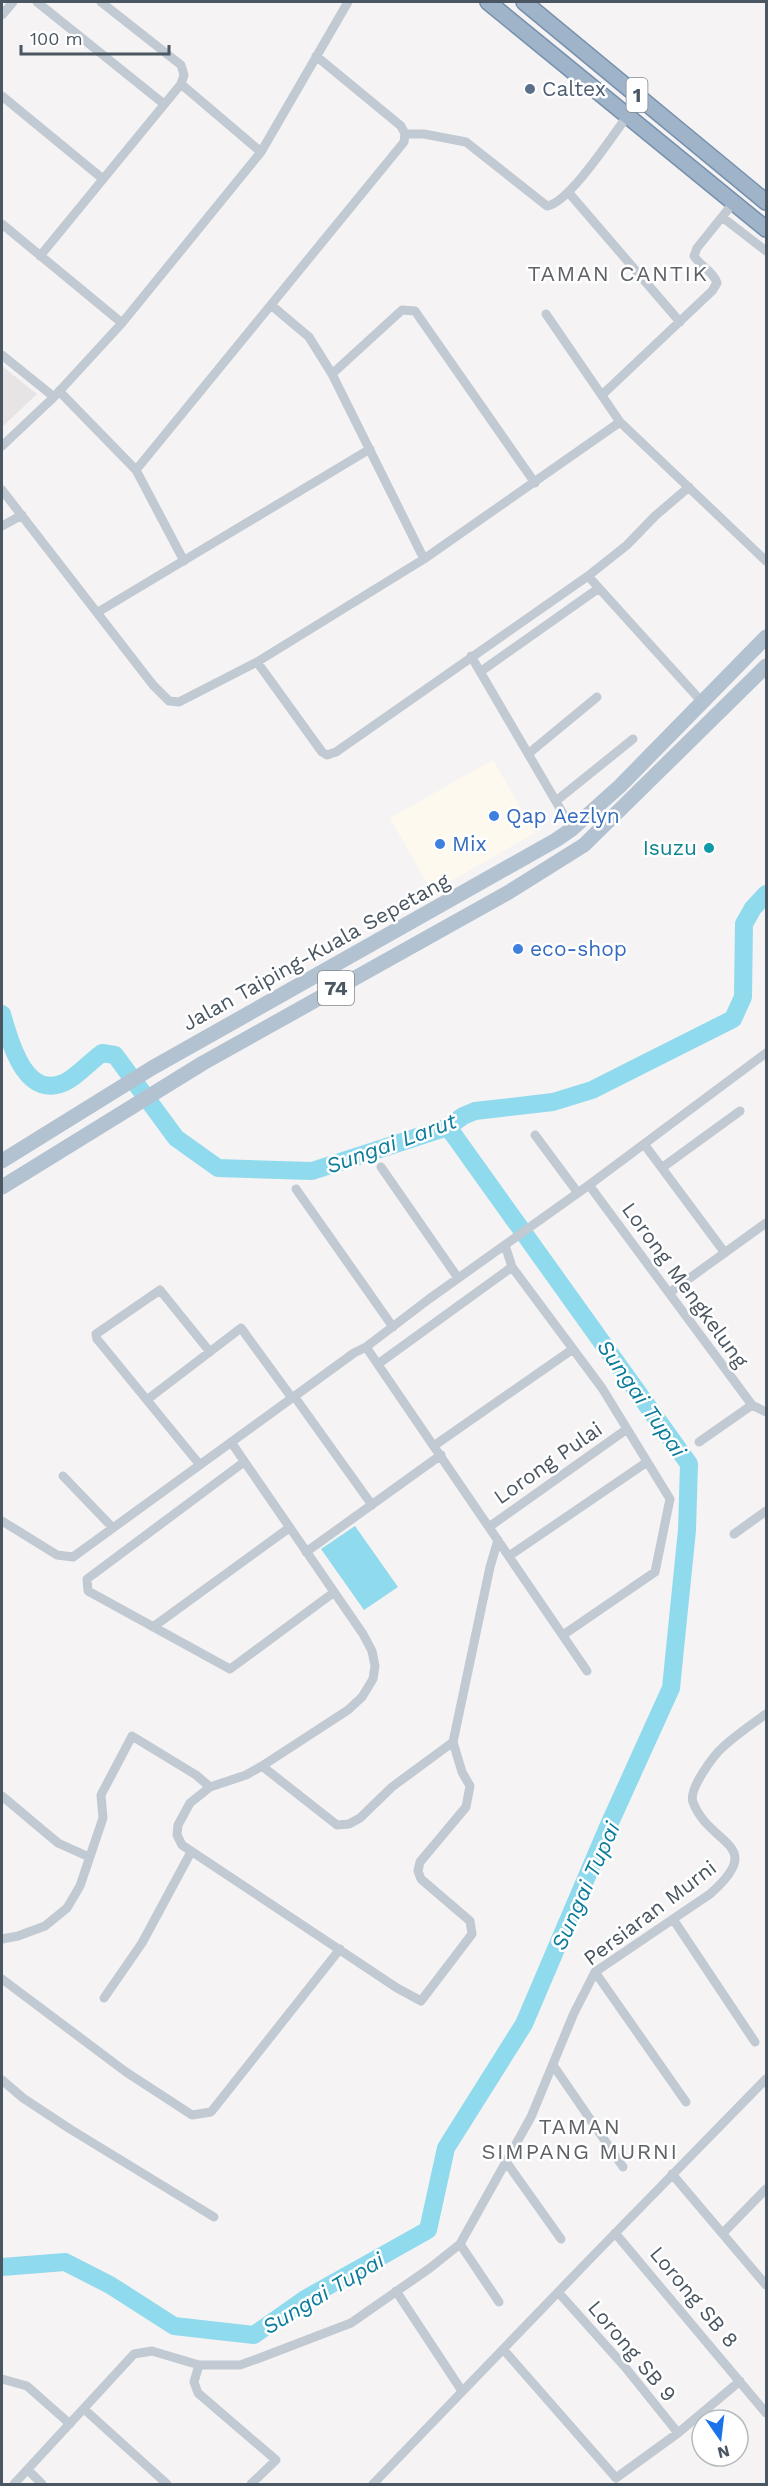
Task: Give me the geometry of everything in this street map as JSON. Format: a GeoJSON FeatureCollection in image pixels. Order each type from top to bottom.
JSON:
{"type":"FeatureCollection","features":[{"type":"Feature","properties":{"kind":"highway","name":"1"},"geometry":{"type":"LineString","coordinates":[[488,2],[766,229]]}},
{"type":"Feature","properties":{"kind":"highway","name":"1"},"geometry":{"type":"LineString","coordinates":[[524,2],[766,202]]}},
{"type":"Feature","properties":{"kind":"main road","name":"Jalan Taiping-Kuala Sepetang"},"geometry":{"type":"LineString","coordinates":[[2,1161],[152,1068],[535,854],[572,829],[620,786],[766,637]]}},
{"type":"Feature","properties":{"kind":"main road","name":"Jalan Taiping-Kuala Sepetang"},"geometry":{"type":"LineString","coordinates":[[2,1187],[164,1086],[509,892],[584,845],[766,666]]}},
{"type":"Feature","properties":{"kind":"street"},"geometry":{"type":"LineString","coordinates":[[2,15],[13,2]]}},
{"type":"Feature","properties":{"kind":"street"},"geometry":{"type":"LineString","coordinates":[[37,2],[164,104]]}},
{"type":"Feature","properties":{"kind":"street"},"geometry":{"type":"LineString","coordinates":[[40,256],[181,84],[184,75],[181,65],[101,2]]}},
{"type":"Feature","properties":{"kind":"street"},"geometry":{"type":"LineString","coordinates":[[2,446],[56,394],[122,323],[261,152],[348,2]]}},
{"type":"Feature","properties":{"kind":"street"},"geometry":{"type":"LineString","coordinates":[[136,470],[404,142],[405,134],[401,126],[316,56]]}},
{"type":"Feature","properties":{"kind":"street"},"geometry":{"type":"LineString","coordinates":[[181,84],[261,152]]}},
{"type":"Feature","properties":{"kind":"street"},"geometry":{"type":"LineString","coordinates":[[2,96],[103,179]]}},
{"type":"Feature","properties":{"kind":"street"},"geometry":{"type":"LineString","coordinates":[[405,134],[424,134],[466,142],[547,206],[555,205],[569,193],[628,115]]}},
{"type":"Feature","properties":{"kind":"street"},"geometry":{"type":"LineString","coordinates":[[569,193],[680,322]]}},
{"type":"Feature","properties":{"kind":"street"},"geometry":{"type":"LineString","coordinates":[[602,395],[712,291],[717,283],[715,277],[694,256],[697,248],[734,202]]}},
{"type":"Feature","properties":{"kind":"street"},"geometry":{"type":"LineString","coordinates":[[722,217],[766,251]]}},
{"type":"Feature","properties":{"kind":"street"},"geometry":{"type":"LineString","coordinates":[[2,225],[122,323]]}},
{"type":"Feature","properties":{"kind":"street"},"geometry":{"type":"LineString","coordinates":[[271,305],[309,337],[332,374],[424,559]]}},
{"type":"Feature","properties":{"kind":"street"},"geometry":{"type":"LineString","coordinates":[[332,374],[402,310],[415,311],[535,483]]}},
{"type":"Feature","properties":{"kind":"street"},"geometry":{"type":"LineString","coordinates":[[546,314],[620,422],[766,561]]}},
{"type":"Feature","properties":{"kind":"street"},"geometry":{"type":"LineString","coordinates":[[2,356],[56,394],[136,470],[184,561]]}},
{"type":"Feature","properties":{"kind":"street"},"geometry":{"type":"LineString","coordinates":[[2,490],[153,685],[174,703],[186,700],[257,662],[424,559],[620,422]]}},
{"type":"Feature","properties":{"kind":"street"},"geometry":{"type":"LineString","coordinates":[[98,612],[369,449]]}},
{"type":"Feature","properties":{"kind":"street"},"geometry":{"type":"LineString","coordinates":[[257,662],[322,752],[327,755],[336,752],[588,576],[627,545],[655,516],[689,487]]}},
{"type":"Feature","properties":{"kind":"street"},"geometry":{"type":"LineString","coordinates":[[2,526],[22,515]]}},
{"type":"Feature","properties":{"kind":"street"},"geometry":{"type":"LineString","coordinates":[[588,576],[702,702]]}},
{"type":"Feature","properties":{"kind":"street"},"geometry":{"type":"LineString","coordinates":[[480,672],[599,588]]}},
{"type":"Feature","properties":{"kind":"street"},"geometry":{"type":"LineString","coordinates":[[471,656],[572,829]]}},
{"type":"Feature","properties":{"kind":"street"},"geometry":{"type":"LineString","coordinates":[[528,754],[597,697]]}},
{"type":"Feature","properties":{"kind":"street"},"geometry":{"type":"LineString","coordinates":[[556,801],[633,739]]}},
{"type":"Feature","properties":{"kind":"street"},"geometry":{"type":"LineString","coordinates":[[2,1521],[57,1556],[73,1557],[354,1353],[366,1347],[513,1238],[590,1185],[766,1053]]}},
{"type":"Feature","properties":{"kind":"street"},"geometry":{"type":"LineString","coordinates":[[663,1167],[740,1111]]}},
{"type":"Feature","properties":{"kind":"street"},"geometry":{"type":"LineString","coordinates":[[535,1135],[578,1193]]}},
{"type":"Feature","properties":{"kind":"street"},"geometry":{"type":"LineString","coordinates":[[644,1144],[725,1253]]}},
{"type":"Feature","properties":{"kind":"street"},"geometry":{"type":"LineString","coordinates":[[381,1167],[458,1278]]}},
{"type":"Feature","properties":{"kind":"street","name":"Lorong Mengkelung"},"geometry":{"type":"LineString","coordinates":[[590,1185],[752,1406]]}},
{"type":"Feature","properties":{"kind":"street"},"geometry":{"type":"LineString","coordinates":[[296,1189],[393,1327]]}},
{"type":"Feature","properties":{"kind":"street"},"geometry":{"type":"LineString","coordinates":[[669,1293],[766,1223]]}},
{"type":"Feature","properties":{"kind":"street"},"geometry":{"type":"LineString","coordinates":[[505,1245],[512,1267],[602,1388],[670,1499],[655,1572],[563,1635]]}},
{"type":"Feature","properties":{"kind":"street"},"geometry":{"type":"LineString","coordinates":[[378,1364],[512,1267]]}},
{"type":"Feature","properties":{"kind":"street"},"geometry":{"type":"LineString","coordinates":[[200,1465],[97,1339],[96,1334],[160,1290],[210,1352]]}},
{"type":"Feature","properties":{"kind":"street"},"geometry":{"type":"LineString","coordinates":[[148,1399],[241,1328],[372,1505]]}},
{"type":"Feature","properties":{"kind":"street"},"geometry":{"type":"LineString","coordinates":[[366,1347],[587,1671]]}},
{"type":"Feature","properties":{"kind":"street"},"geometry":{"type":"LineString","coordinates":[[435,1445],[573,1349]]}},
{"type":"Feature","properties":{"kind":"street"},"geometry":{"type":"LineString","coordinates":[[699,1442],[752,1406],[766,1412]]}},
{"type":"Feature","properties":{"kind":"street","name":"Lorong Pulai"},"geometry":{"type":"LineString","coordinates":[[489,1527],[627,1429]]}},
{"type":"Feature","properties":{"kind":"street"},"geometry":{"type":"LineString","coordinates":[[231,1442],[363,1634],[372,1651],[375,1666],[373,1679],[362,1697],[348,1710],[246,1775],[210,1787],[190,1803],[178,1824],[177,1835],[182,1845],[191,1852],[421,2001],[472,1934],[470,1921],[422,1879],[418,1871],[420,1862],[466,1807],[470,1786],[462,1772],[453,1742],[498,1540]]}},
{"type":"Feature","properties":{"kind":"street"},"geometry":{"type":"LineString","coordinates":[[306,1552],[441,1455]]}},
{"type":"Feature","properties":{"kind":"street"},"geometry":{"type":"LineString","coordinates":[[244,1462],[87,1579],[88,1591],[230,1669],[333,1593]]}},
{"type":"Feature","properties":{"kind":"street"},"geometry":{"type":"LineString","coordinates":[[509,1556],[647,1462]]}},
{"type":"Feature","properties":{"kind":"street"},"geometry":{"type":"LineString","coordinates":[[63,1476],[113,1528]]}},
{"type":"Feature","properties":{"kind":"street"},"geometry":{"type":"LineString","coordinates":[[734,1534],[766,1511]]}},
{"type":"Feature","properties":{"kind":"street"},"geometry":{"type":"LineString","coordinates":[[153,1627],[289,1528]]}},
{"type":"Feature","properties":{"kind":"street","name":"Persiaran Murni"},"geometry":{"type":"LineString","coordinates":[[14,2484],[134,2354],[152,2351],[200,2365],[240,2365],[351,2322],[460,2244],[531,2117],[574,2013],[595,1972],[728,1879],[738,1866],[738,1855],[733,1846],[701,1815],[692,1801],[692,1792],[721,1749],[766,1714]]}},
{"type":"Feature","properties":{"kind":"street"},"geometry":{"type":"LineString","coordinates":[[2,1939],[33,1932],[57,1918],[67,1908],[80,1886],[103,1818],[101,1795],[132,1736],[196,1775],[210,1787]]}},
{"type":"Feature","properties":{"kind":"street"},"geometry":{"type":"LineString","coordinates":[[262,1766],[337,1825],[349,1824],[360,1818],[392,1787],[453,1742]]}},
{"type":"Feature","properties":{"kind":"street"},"geometry":{"type":"LineString","coordinates":[[2,1796],[58,1843],[89,1857]]}},
{"type":"Feature","properties":{"kind":"street"},"geometry":{"type":"LineString","coordinates":[[104,1998],[142,1943],[191,1852]]}},
{"type":"Feature","properties":{"kind":"street"},"geometry":{"type":"LineString","coordinates":[[673,1919],[755,2042]]}},
{"type":"Feature","properties":{"kind":"street"},"geometry":{"type":"LineString","coordinates":[[2,1979],[136,2078],[192,2115],[206,2114],[211,2112],[340,1949]]}},
{"type":"Feature","properties":{"kind":"street"},"geometry":{"type":"LineString","coordinates":[[595,1972],[686,2102]]}},
{"type":"Feature","properties":{"kind":"street"},"geometry":{"type":"LineString","coordinates":[[553,2066],[623,2166]]}},
{"type":"Feature","properties":{"kind":"street"},"geometry":{"type":"LineString","coordinates":[[373,2484],[766,2079]]}},
{"type":"Feature","properties":{"kind":"street"},"geometry":{"type":"LineString","coordinates":[[2,2080],[23,2098],[70,2129],[214,2217]]}},
{"type":"Feature","properties":{"kind":"street"},"geometry":{"type":"LineString","coordinates":[[507,2163],[561,2239]]}},
{"type":"Feature","properties":{"kind":"street"},"geometry":{"type":"LineString","coordinates":[[672,2174],[766,2284]]}},
{"type":"Feature","properties":{"kind":"street"},"geometry":{"type":"LineString","coordinates":[[723,2233],[766,2189]]}},
{"type":"Feature","properties":{"kind":"street","name":"Lorong SB 8"},"geometry":{"type":"LineString","coordinates":[[615,2233],[766,2413]]}},
{"type":"Feature","properties":{"kind":"street"},"geometry":{"type":"LineString","coordinates":[[460,2244],[499,2302]]}},
{"type":"Feature","properties":{"kind":"street"},"geometry":{"type":"LineString","coordinates":[[396,2291],[462,2391]]}},
{"type":"Feature","properties":{"kind":"street","name":"Lorong SB 9"},"geometry":{"type":"LineString","coordinates":[[558,2292],[618,2359],[678,2433]]}},
{"type":"Feature","properties":{"kind":"street"},"geometry":{"type":"LineString","coordinates":[[503,2349],[616,2478],[678,2433],[740,2381]]}},
{"type":"Feature","properties":{"kind":"street"},"geometry":{"type":"LineString","coordinates":[[200,2365],[194,2382],[198,2393],[276,2460],[252,2484]]}},
{"type":"Feature","properties":{"kind":"street"},"geometry":{"type":"LineString","coordinates":[[2,2379],[27,2386],[70,2424]]}},
{"type":"Feature","properties":{"kind":"street"},"geometry":{"type":"LineString","coordinates":[[84,2409],[167,2484]]}},
{"type":"Feature","properties":{"kind":"street"},"geometry":{"type":"LineString","coordinates":[[28,2470],[42,2484]]}},
{"type":"Feature","properties":{"kind":"shaded area"},"geometry":{"type":"Polygon","coordinates":[[[2,366],[37,394],[2,427],[2,366]]]}},
{"type":"Feature","properties":{"kind":"shaded area"},"geometry":{"type":"Polygon","coordinates":[[[493,760],[535,833],[432,892],[390,818],[493,760]]]}},
{"type":"Feature","properties":{"kind":"water"},"geometry":{"type":"Polygon","coordinates":[[[355,1526],[398,1587],[364,1610],[321,1549],[355,1526]]]}},
{"type":"Feature","properties":{"kind":"waterway","name":"Sungai Larut"},"geometry":{"type":"LineString","coordinates":[[2,1014],[15,1054],[22,1067],[42,1084],[54,1085],[69,1080],[102,1053],[115,1055],[176,1138],[218,1168],[312,1171],[448,1127],[463,1116],[475,1111],[553,1102],[592,1090],[733,1019],[743,997],[744,924],[753,908],[766,894]]}},
{"type":"Feature","properties":{"kind":"waterway","name":"Sungai Tupai"},"geometry":{"type":"LineString","coordinates":[[2,2267],[65,2262],[110,2285],[174,2326],[254,2335],[305,2299],[428,2230],[446,2148],[524,2024],[608,1827],[671,1688],[687,1530],[689,1464],[448,1127]]}},
{"type":"Feature","properties":{"kind":"place","name":"Caltex"},"geometry":{"type":"Point","coordinates":[530,89]}},
{"type":"Feature","properties":{"kind":"place","name":"Qap Aezlyn"},"geometry":{"type":"Point","coordinates":[494,816]}},
{"type":"Feature","properties":{"kind":"place","name":"Mix"},"geometry":{"type":"Point","coordinates":[440,844]}},
{"type":"Feature","properties":{"kind":"place","name":"Isuzu"},"geometry":{"type":"Point","coordinates":[709,848]}},
{"type":"Feature","properties":{"kind":"place","name":"eco-shop"},"geometry":{"type":"Point","coordinates":[518,949]}},
{"type":"Feature","properties":{"kind":"district","name":"TAMAN CANTIK"},"geometry":{"type":"Point","coordinates":[618,273]}},
{"type":"Feature","properties":{"kind":"district","name":"TAMAN SIMPANG MURNI"},"geometry":{"type":"Point","coordinates":[580,2138]}}]}
